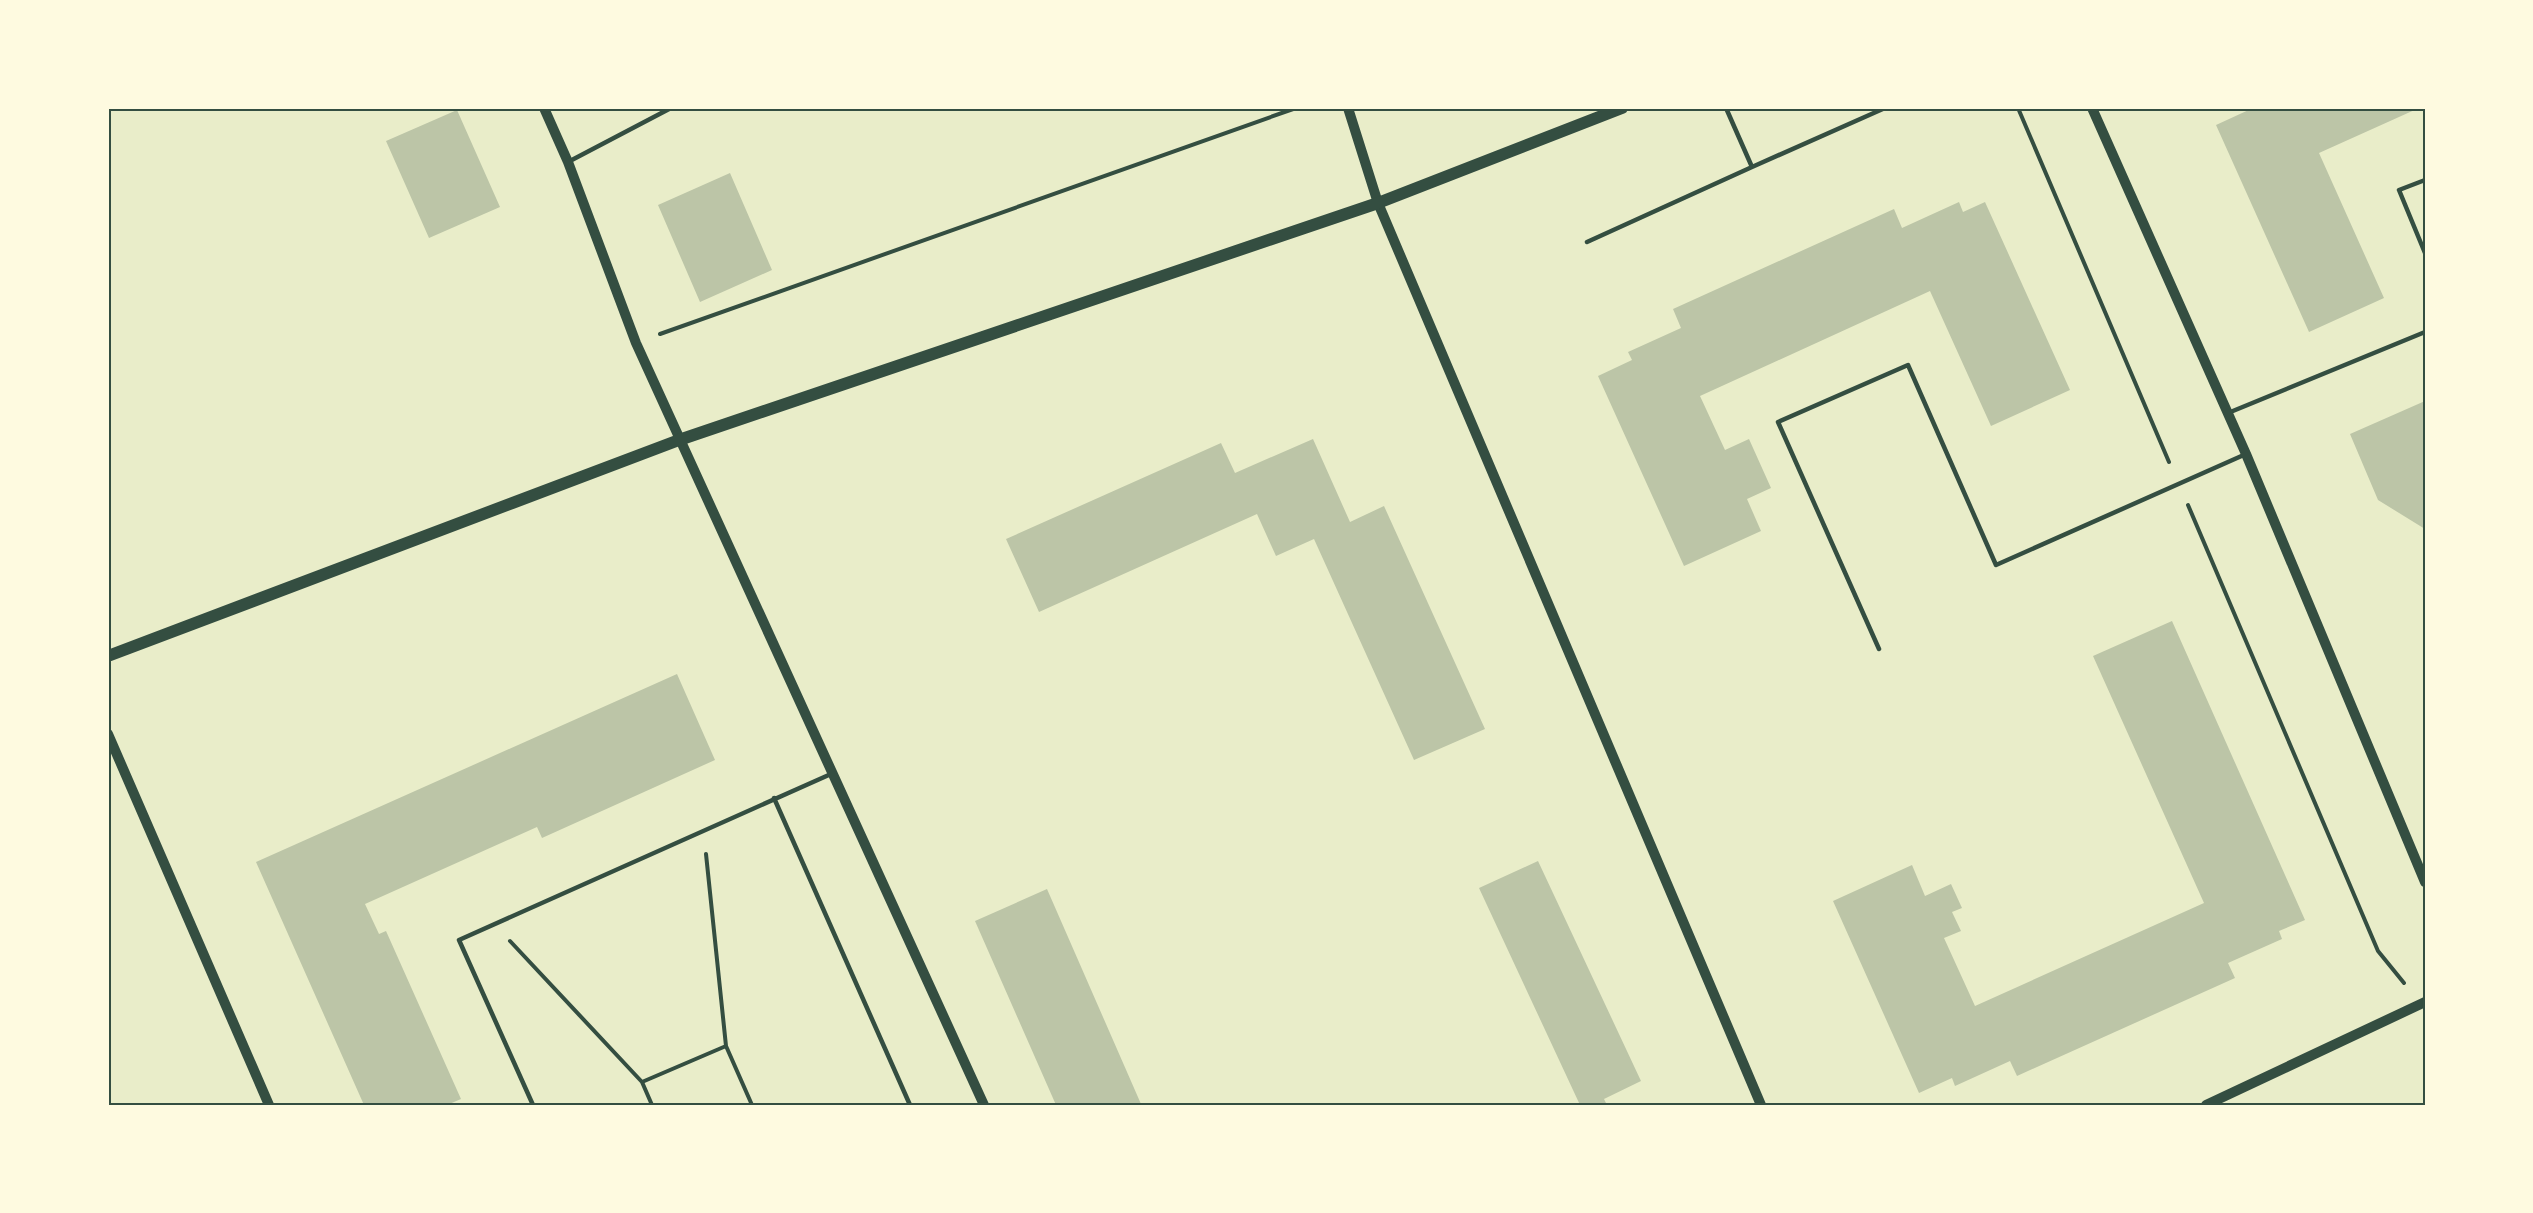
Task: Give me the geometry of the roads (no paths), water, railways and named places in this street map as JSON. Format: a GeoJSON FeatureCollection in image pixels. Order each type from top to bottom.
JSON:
{"type":"FeatureCollection","features":[{"type":"Feature","properties":{"kind":"main road"},"geometry":{"type":"LineString","coordinates":[[108,656],[679,440],[1378,202],[1622,108]]}},
{"type":"Feature","properties":{"kind":"street"},"geometry":{"type":"LineString","coordinates":[[544,108],[568,162],[636,343],[984,1105]]}},
{"type":"Feature","properties":{"kind":"street"},"geometry":{"type":"LineString","coordinates":[[1348,108],[1378,202],[1761,1105]]}},
{"type":"Feature","properties":{"kind":"street"},"geometry":{"type":"LineString","coordinates":[[2092,108],[2246,454],[2425,882]]}},
{"type":"Feature","properties":{"kind":"street"},"geometry":{"type":"LineString","coordinates":[[108,734],[269,1105]]}},
{"type":"Feature","properties":{"kind":"street"},"geometry":{"type":"LineString","coordinates":[[2206,1105],[2423,1003]]}},
{"type":"Feature","properties":{"kind":"lane"},"geometry":{"type":"LineString","coordinates":[[568,162],[671,108]]}},
{"type":"Feature","properties":{"kind":"lane"},"geometry":{"type":"LineString","coordinates":[[1725,108],[1752,167]]}},
{"type":"Feature","properties":{"kind":"lane"},"geometry":{"type":"LineString","coordinates":[[1587,242],[1885,108]]}},
{"type":"Feature","properties":{"kind":"lane"},"geometry":{"type":"LineString","coordinates":[[2425,180],[2399,190],[2425,253]]}},
{"type":"Feature","properties":{"kind":"lane"},"geometry":{"type":"LineString","coordinates":[[2228,413],[2425,332]]}},
{"type":"Feature","properties":{"kind":"lane"},"geometry":{"type":"LineString","coordinates":[[1879,649],[1778,422],[1908,365],[1996,565],[2246,454]]}},
{"type":"Feature","properties":{"kind":"lane"},"geometry":{"type":"LineString","coordinates":[[533,1105],[459,940],[833,773]]}},
{"type":"Feature","properties":{"kind":"lane"},"geometry":{"type":"LineString","coordinates":[[774,798],[910,1105]]}}]}
